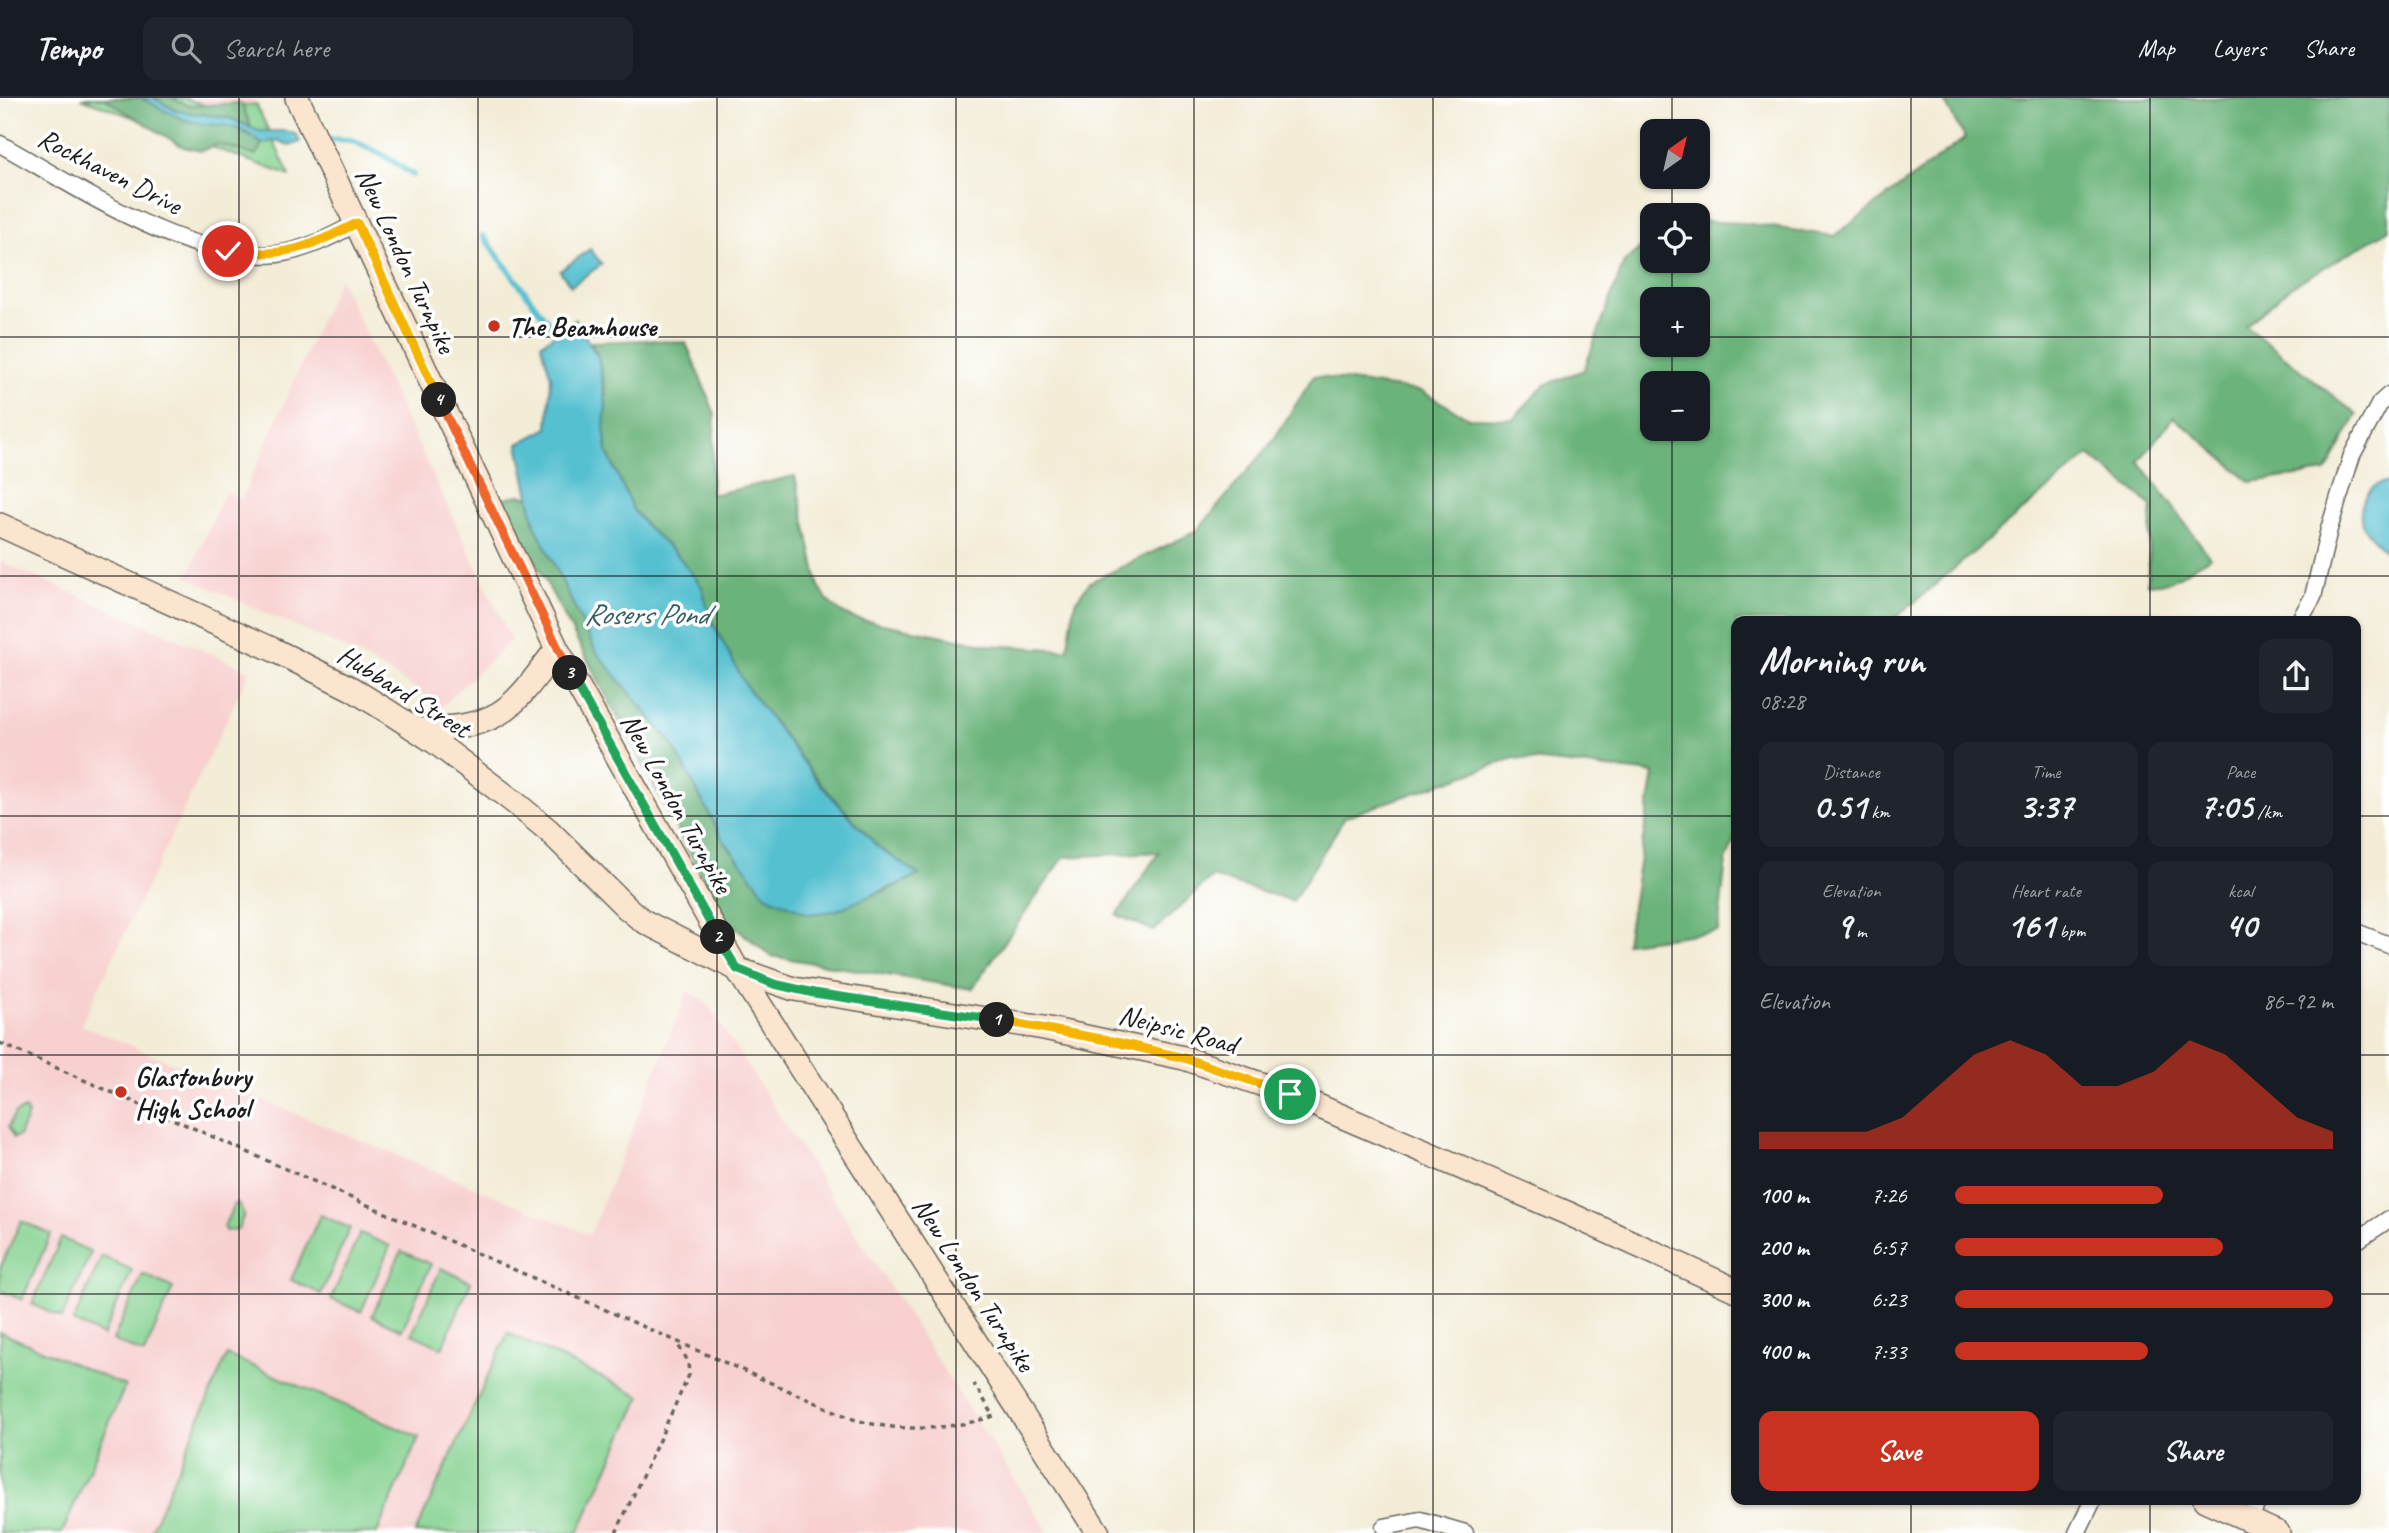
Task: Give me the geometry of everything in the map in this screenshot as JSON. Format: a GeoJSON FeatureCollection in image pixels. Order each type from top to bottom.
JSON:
{"type":"FeatureCollection","features":[{"type":"Feature","properties":{"kind":"street","name":"New London Turnpike"},"geometry":{"type":"LineString","coordinates":[[301,108],[557,649],[737,969],[1098,1533]]}},
{"type":"Feature","properties":{"kind":"street","name":"Rockhaven Drive"},"geometry":{"type":"LineString","coordinates":[[0,144],[135,218],[200,244],[228,251],[254,254],[294,251],[357,223]]}},
{"type":"Feature","properties":{"kind":"street"},"geometry":{"type":"LineString","coordinates":[[2302,616],[2313,597],[2329,529],[2352,455],[2380,403],[2389,395]]}},
{"type":"Feature","properties":{"kind":"street","name":"Hubbard Street"},"geometry":{"type":"LineString","coordinates":[[0,525],[181,606],[352,689],[418,730],[479,774],[548,830],[643,921],[737,969]]}},
{"type":"Feature","properties":{"kind":"street"},"geometry":{"type":"LineString","coordinates":[[418,730],[463,726],[498,714],[518,696],[557,649]]}},
{"type":"Feature","properties":{"kind":"street"},"geometry":{"type":"LineString","coordinates":[[2361,934],[2389,945]]}},
{"type":"Feature","properties":{"kind":"street","name":"Neipsic Road"},"geometry":{"type":"LineString","coordinates":[[737,969],[794,989],[1044,1028],[1194,1061],[1290,1094],[1731,1288]]}},
{"type":"Feature","properties":{"kind":"street"},"geometry":{"type":"LineString","coordinates":[[2361,1238],[2389,1219]]}},
{"type":"Feature","properties":{"kind":"street"},"geometry":{"type":"LineString","coordinates":[[2077,1533],[2091,1505]]}},
{"type":"Feature","properties":{"kind":"street"},"geometry":{"type":"LineString","coordinates":[[2229,1505],[2253,1510],[2278,1533]]}},
{"type":"Feature","properties":{"kind":"street"},"geometry":{"type":"LineString","coordinates":[[1384,1527],[1420,1520],[1465,1533]]}},
{"type":"Feature","properties":{"kind":"path"},"geometry":{"type":"LineString","coordinates":[[0,1043],[837,1413],[865,1423],[913,1429],[994,1416],[974,1384]]}},
{"type":"Feature","properties":{"kind":"path"},"geometry":{"type":"LineString","coordinates":[[616,1533],[689,1375],[690,1368],[685,1353],[673,1340]]}},
{"type":"Feature","properties":{"kind":"shaded area"},"geometry":{"type":"Polygon","coordinates":[[[184,98],[253,98],[256,104],[208,106],[184,98]]]}},
{"type":"Feature","properties":{"kind":"shaded area"},"geometry":{"type":"Polygon","coordinates":[[[339,278],[511,640],[442,706],[386,670],[342,647],[187,577],[225,492],[242,499],[339,278]]]}},
{"type":"Feature","properties":{"kind":"shaded area","name":"Glastonbury High School"},"geometry":{"type":"Polygon","coordinates":[[[0,561],[250,671],[81,1025],[590,1235],[688,991],[708,1005],[1049,1533],[0,1533],[0,561]]]}},
{"type":"Feature","properties":{"kind":"green space"},"geometry":{"type":"Polygon","coordinates":[[[81,98],[184,98],[217,109],[256,104],[290,176],[81,98]]]}},
{"type":"Feature","properties":{"kind":"green space"},"geometry":{"type":"Polygon","coordinates":[[[104,98],[141,98],[189,121],[231,125],[262,144],[256,155],[217,144],[201,151],[183,147],[104,98]]]}},
{"type":"Feature","properties":{"kind":"green space"},"geometry":{"type":"Polygon","coordinates":[[[153,98],[171,98],[189,106],[242,104],[251,127],[230,118],[177,111],[153,98]]]}},
{"type":"Feature","properties":{"kind":"green space"},"geometry":{"type":"Polygon","coordinates":[[[1942,98],[2389,98],[2389,230],[2292,286],[2246,326],[2357,415],[2326,472],[2251,482],[2174,417],[2139,461],[2210,557],[2170,582],[2147,584],[2152,506],[2089,455],[1898,616],[1731,616],[1731,848],[1726,861],[1718,931],[1626,943],[1654,773],[1514,758],[1345,817],[1293,901],[1212,877],[1154,931],[1117,915],[1159,852],[1064,857],[972,989],[771,956],[724,918],[502,499],[519,495],[530,497],[535,525],[596,652],[672,743],[722,838],[767,895],[809,914],[883,892],[919,875],[878,847],[821,784],[746,686],[709,616],[702,587],[679,557],[633,510],[607,452],[604,428],[605,389],[598,357],[591,342],[651,340],[686,343],[715,414],[711,495],[795,476],[819,587],[837,609],[853,618],[989,645],[1067,650],[1075,602],[1090,582],[1197,531],[1272,442],[1314,376],[1421,391],[1469,418],[1513,419],[1544,385],[1584,370],[1624,262],[1640,249],[1640,273],[1710,273],[1710,222],[1743,223],[1834,236],[1965,138],[1942,98]]]}},
{"type":"Feature","properties":{"kind":"green space"},"geometry":{"type":"Polygon","coordinates":[[[25,1109],[28,1115],[19,1136],[14,1138],[8,1127],[15,1113],[25,1109]]]}},
{"type":"Feature","properties":{"kind":"green space"},"geometry":{"type":"Polygon","coordinates":[[[238,1203],[244,1214],[238,1229],[226,1231],[224,1226],[234,1205],[238,1203]]]}},
{"type":"Feature","properties":{"kind":"green space"},"geometry":{"type":"Polygon","coordinates":[[[320,1215],[350,1228],[321,1294],[291,1280],[320,1215]]]}},
{"type":"Feature","properties":{"kind":"green space"},"geometry":{"type":"Polygon","coordinates":[[[21,1221],[51,1234],[22,1300],[0,1290],[0,1268],[21,1221]]]}},
{"type":"Feature","properties":{"kind":"green space"},"geometry":{"type":"Polygon","coordinates":[[[360,1233],[390,1246],[361,1312],[331,1299],[360,1233]]]}},
{"type":"Feature","properties":{"kind":"green space"},"geometry":{"type":"Polygon","coordinates":[[[61,1238],[91,1252],[62,1318],[32,1304],[61,1238]]]}},
{"type":"Feature","properties":{"kind":"green space"},"geometry":{"type":"Polygon","coordinates":[[[401,1251],[431,1264],[402,1330],[372,1316],[401,1251]]]}},
{"type":"Feature","properties":{"kind":"green space"},"geometry":{"type":"Polygon","coordinates":[[[102,1256],[132,1270],[103,1336],[73,1322],[102,1256]]]}},
{"type":"Feature","properties":{"kind":"green space"},"geometry":{"type":"Polygon","coordinates":[[[441,1268],[471,1282],[442,1348],[412,1334],[441,1268]]]}},
{"type":"Feature","properties":{"kind":"green space"},"geometry":{"type":"Polygon","coordinates":[[[143,1274],[173,1288],[144,1354],[113,1340],[143,1274]]]}},
{"type":"Feature","properties":{"kind":"green space"},"geometry":{"type":"Polygon","coordinates":[[[0,1332],[125,1386],[62,1533],[0,1533],[0,1332]]]}},
{"type":"Feature","properties":{"kind":"green space"},"geometry":{"type":"Polygon","coordinates":[[[508,1333],[641,1396],[578,1533],[415,1533],[508,1333]]]}},
{"type":"Feature","properties":{"kind":"green space"},"geometry":{"type":"Polygon","coordinates":[[[227,1355],[419,1437],[377,1533],[150,1533],[227,1355]]]}},
{"type":"Feature","properties":{"kind":"water"},"geometry":{"type":"Polygon","coordinates":[[[141,98],[153,98],[177,111],[230,118],[258,131],[287,131],[297,135],[300,142],[290,146],[277,140],[262,144],[241,130],[186,120],[141,98]]]}},
{"type":"Feature","properties":{"kind":"water"},"geometry":{"type":"Polygon","coordinates":[[[590,249],[602,264],[571,286],[560,271],[590,249]]]}},
{"type":"Feature","properties":{"kind":"water","name":"Rosers Pond"},"geometry":{"type":"Polygon","coordinates":[[[575,320],[598,357],[606,405],[604,428],[607,452],[633,510],[679,557],[702,587],[709,616],[746,686],[820,784],[878,847],[919,875],[835,911],[809,914],[767,896],[722,838],[672,743],[596,652],[535,525],[518,444],[548,428],[551,377],[541,344],[575,320]]]}},
{"type":"Feature","properties":{"kind":"water"},"geometry":{"type":"Polygon","coordinates":[[[2382,483],[2389,483],[2389,556],[2366,530],[2361,517],[2366,496],[2370,490],[2382,483]]]}},
{"type":"Feature","properties":{"kind":"waterway"},"geometry":{"type":"LineString","coordinates":[[322,139],[351,140],[385,156],[413,175]]}},
{"type":"Feature","properties":{"kind":"waterway"},"geometry":{"type":"LineString","coordinates":[[483,236],[556,333]]}},
{"type":"Feature","properties":{"kind":"place","name":"The Beamhouse"},"geometry":{"type":"Point","coordinates":[494,326]}},
{"type":"Feature","properties":{"kind":"place","name":"Glastonbury High School"},"geometry":{"type":"Point","coordinates":[121,1092]}},
{"type":"Feature","properties":{"kind":"route"},"geometry":{"type":"LineString","coordinates":[[228,251],[276,254],[294,251],[327,239],[357,223],[557,649],[737,969],[794,989],[1107,1040],[1184,1058],[1290,1094]]}}]}
